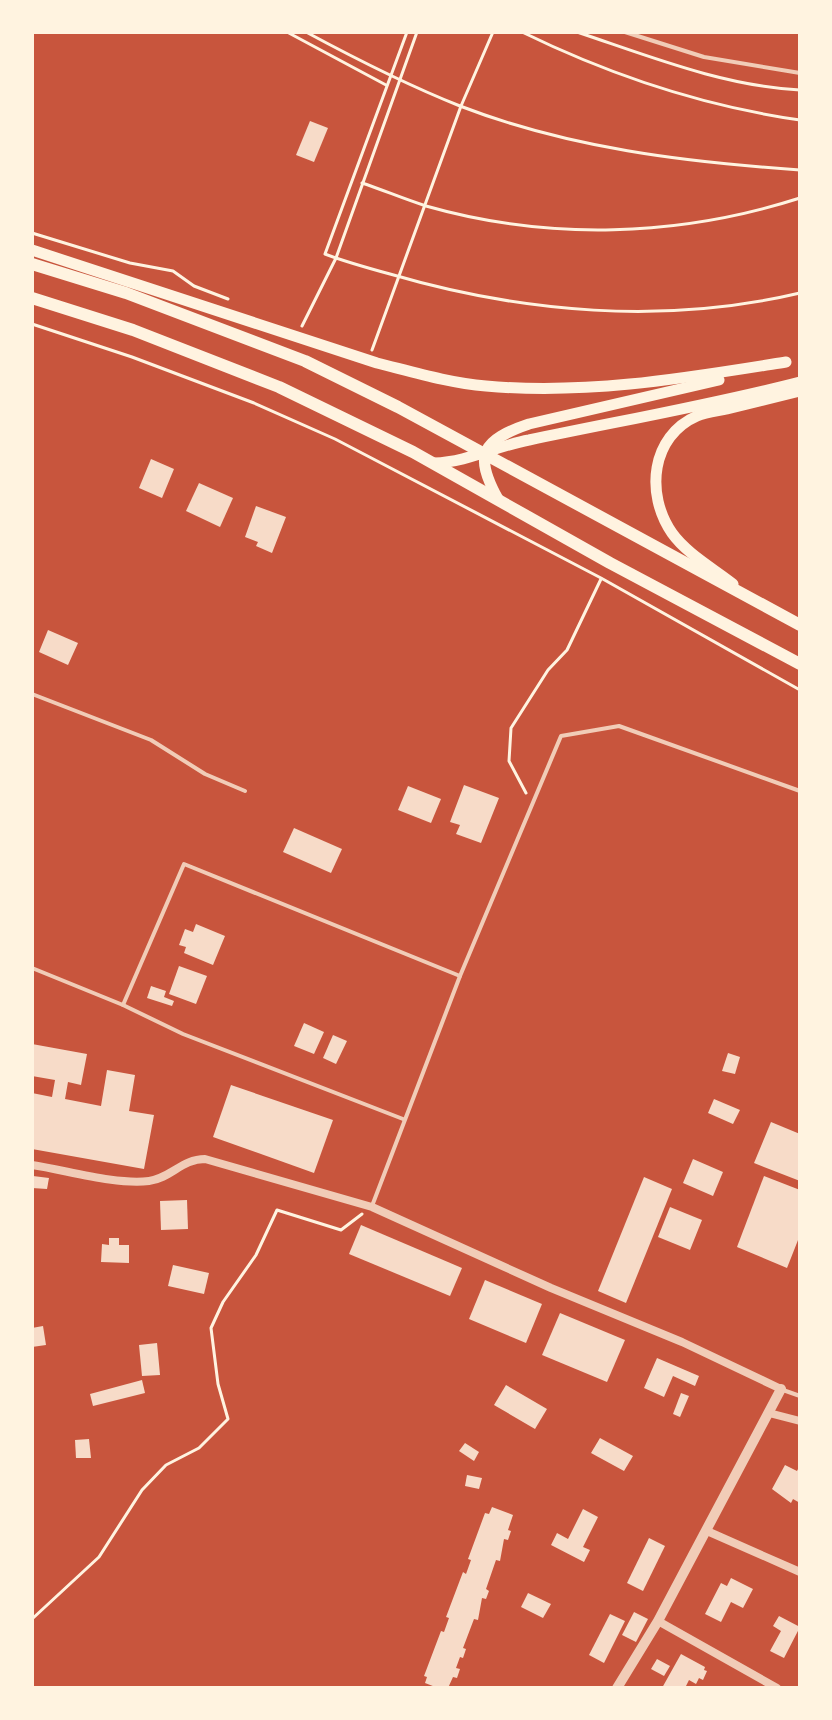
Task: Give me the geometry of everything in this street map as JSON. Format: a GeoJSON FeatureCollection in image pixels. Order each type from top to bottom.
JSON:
{"type":"FeatureCollection","features":[{"type":"Feature","properties":{"kind":"main road"},"geometry":{"type":"LineString","coordinates":[[32,250],[377,363],[483,386],[599,388],[659,383],[786,362]]}},
{"type":"Feature","properties":{"kind":"main road"},"geometry":{"type":"LineString","coordinates":[[32,264],[126,293],[305,361],[486,454],[800,625]]}},
{"type":"Feature","properties":{"kind":"main road"},"geometry":{"type":"LineString","coordinates":[[32,298],[133,330],[279,387],[434,463],[610,563],[800,664]]}},
{"type":"Feature","properties":{"kind":"main road"},"geometry":{"type":"LineString","coordinates":[[498,499],[483,467],[494,439],[529,424],[668,393],[800,358]]}},
{"type":"Feature","properties":{"kind":"main road"},"geometry":{"type":"LineString","coordinates":[[434,463],[452,463],[523,441],[800,382]]}},
{"type":"Feature","properties":{"kind":"main road"},"geometry":{"type":"LineString","coordinates":[[747,595],[673,534],[661,513],[657,495],[654,477],[657,461],[679,427],[698,416],[800,391]]}},
{"type":"Feature","properties":{"kind":"street"},"geometry":{"type":"LineString","coordinates":[[32,1165],[114,1179],[147,1181],[165,1176],[193,1159],[205,1159],[372,1207],[551,1288],[682,1342],[781,1389],[658,1621],[617,1688]]}},
{"type":"Feature","properties":{"kind":"street"},"geometry":{"type":"LineString","coordinates":[[769,1413],[800,1421]]}},
{"type":"Feature","properties":{"kind":"street"},"geometry":{"type":"LineString","coordinates":[[707,1531],[800,1572]]}},
{"type":"Feature","properties":{"kind":"street"},"geometry":{"type":"LineString","coordinates":[[658,1621],[777,1688]]}},
{"type":"Feature","properties":{"kind":"lane"},"geometry":{"type":"LineString","coordinates":[[625,32],[704,57],[800,73]]}},
{"type":"Feature","properties":{"kind":"lane"},"geometry":{"type":"LineString","coordinates":[[32,694],[151,740],[205,774],[245,791]]}},
{"type":"Feature","properties":{"kind":"lane"},"geometry":{"type":"LineString","coordinates":[[372,1207],[460,976],[561,736],[619,726],[800,791]]}},
{"type":"Feature","properties":{"kind":"lane"},"geometry":{"type":"LineString","coordinates":[[123,1005],[184,864],[460,976]]}},
{"type":"Feature","properties":{"kind":"lane"},"geometry":{"type":"LineString","coordinates":[[32,968],[123,1005],[183,1034],[403,1119]]}},
{"type":"Feature","properties":{"kind":"lane"},"geometry":{"type":"LineString","coordinates":[[781,1389],[800,1396]]}},
{"type":"Feature","properties":{"kind":"path"},"geometry":{"type":"LineString","coordinates":[[287,32],[386,85]]}},
{"type":"Feature","properties":{"kind":"path"},"geometry":{"type":"LineString","coordinates":[[306,32],[390,75],[461,106],[547,133],[624,152],[705,164],[800,170]]}},
{"type":"Feature","properties":{"kind":"path"},"geometry":{"type":"LineString","coordinates":[[407,32],[325,254],[450,292],[521,304],[611,312],[699,309],[800,293]]}},
{"type":"Feature","properties":{"kind":"path"},"geometry":{"type":"LineString","coordinates":[[302,327],[336,258],[417,32]]}},
{"type":"Feature","properties":{"kind":"path"},"geometry":{"type":"LineString","coordinates":[[372,350],[461,106],[493,32]]}},
{"type":"Feature","properties":{"kind":"path"},"geometry":{"type":"LineString","coordinates":[[522,32],[581,61],[688,98],[750,113],[800,120]]}},
{"type":"Feature","properties":{"kind":"path"},"geometry":{"type":"LineString","coordinates":[[577,32],[685,68],[773,88],[800,90]]}},
{"type":"Feature","properties":{"kind":"path"},"geometry":{"type":"LineString","coordinates":[[362,183],[425,205],[493,221],[555,229],[619,232],[689,225],[759,211],[800,198]]}},
{"type":"Feature","properties":{"kind":"path"},"geometry":{"type":"LineString","coordinates":[[32,233],[130,263],[173,271],[194,286],[235,302]]}},
{"type":"Feature","properties":{"kind":"path"},"geometry":{"type":"LineString","coordinates":[[32,324],[132,357],[254,403],[335,439],[601,578],[800,690]]}},
{"type":"Feature","properties":{"kind":"path"},"geometry":{"type":"LineString","coordinates":[[532,803],[509,761],[511,728],[548,670],[567,650],[610,563]]}},
{"type":"Feature","properties":{"kind":"path"},"geometry":{"type":"LineString","coordinates":[[32,1619],[99,1557],[142,1490],[166,1465],[199,1448],[228,1419],[218,1384],[211,1328],[223,1302],[256,1255],[277,1210],[341,1230],[372,1207]]}},
{"type":"Feature","properties":{"kind":"building"},"geometry":{"type":"Polygon","coordinates":[[[310,121],[328,128],[314,162],[296,155],[310,121]]]}},
{"type":"Feature","properties":{"kind":"building"},"geometry":{"type":"Polygon","coordinates":[[[151,459],[174,469],[162,498],[139,488],[151,459]]]}},
{"type":"Feature","properties":{"kind":"building"},"geometry":{"type":"Polygon","coordinates":[[[199,483],[233,498],[220,527],[186,511],[199,483]]]}},
{"type":"Feature","properties":{"kind":"building"},"geometry":{"type":"Polygon","coordinates":[[[256,506],[286,517],[272,553],[245,537],[256,506]]]}},
{"type":"Feature","properties":{"kind":"building"},"geometry":{"type":"Polygon","coordinates":[[[48,630],[78,643],[68,665],[39,652],[48,630]]]}},
{"type":"Feature","properties":{"kind":"building"},"geometry":{"type":"Polygon","coordinates":[[[464,785],[499,798],[481,843],[456,834],[460,825],[450,822],[464,785]]]}},
{"type":"Feature","properties":{"kind":"building"},"geometry":{"type":"Polygon","coordinates":[[[408,786],[441,799],[431,823],[398,810],[408,786]]]}},
{"type":"Feature","properties":{"kind":"building"},"geometry":{"type":"Polygon","coordinates":[[[294,828],[342,849],[331,873],[283,852],[294,828]]]}},
{"type":"Feature","properties":{"kind":"building"},"geometry":{"type":"Polygon","coordinates":[[[196,924],[225,936],[213,965],[184,953],[186,947],[179,945],[185,929],[193,932],[196,924]]]}},
{"type":"Feature","properties":{"kind":"building"},"geometry":{"type":"Polygon","coordinates":[[[179,966],[207,976],[196,1004],[169,994],[179,966]]]}},
{"type":"Feature","properties":{"kind":"building"},"geometry":{"type":"Polygon","coordinates":[[[151,986],[166,991],[164,997],[174,1001],[172,1006],[147,998],[151,986]]]}},
{"type":"Feature","properties":{"kind":"building"},"geometry":{"type":"Polygon","coordinates":[[[304,1023],[324,1032],[314,1054],[294,1046],[304,1023]]]}},
{"type":"Feature","properties":{"kind":"building"},"geometry":{"type":"Polygon","coordinates":[[[333,1035],[347,1041],[336,1064],[323,1058],[333,1035]]]}},
{"type":"Feature","properties":{"kind":"building"},"geometry":{"type":"Polygon","coordinates":[[[32,1044],[87,1054],[81,1085],[68,1082],[65,1099],[101,1106],[107,1070],[135,1075],[129,1111],[154,1115],[144,1169],[32,1149],[32,1093],[52,1097],[55,1080],[32,1076],[32,1044]]]}},
{"type":"Feature","properties":{"kind":"building"},"geometry":{"type":"Polygon","coordinates":[[[728,1053],[740,1057],[735,1074],[722,1071],[728,1053]]]}},
{"type":"Feature","properties":{"kind":"building"},"geometry":{"type":"Polygon","coordinates":[[[231,1085],[333,1120],[314,1173],[213,1137],[231,1085]]]}},
{"type":"Feature","properties":{"kind":"building"},"geometry":{"type":"Polygon","coordinates":[[[714,1099],[740,1110],[733,1124],[708,1113],[714,1099]]]}},
{"type":"Feature","properties":{"kind":"building"},"geometry":{"type":"Polygon","coordinates":[[[771,1122],[800,1134],[800,1181],[754,1163],[771,1122]]]}},
{"type":"Feature","properties":{"kind":"building"},"geometry":{"type":"Polygon","coordinates":[[[693,1159],[723,1172],[713,1196],[683,1183],[693,1159]]]}},
{"type":"Feature","properties":{"kind":"building"},"geometry":{"type":"Polygon","coordinates":[[[33,1176],[49,1178],[47,1189],[32,1188],[33,1176]]]}},
{"type":"Feature","properties":{"kind":"building"},"geometry":{"type":"Polygon","coordinates":[[[764,1176],[800,1190],[800,1235],[787,1268],[737,1247],[764,1176]]]}},
{"type":"Feature","properties":{"kind":"building"},"geometry":{"type":"Polygon","coordinates":[[[644,1177],[672,1189],[626,1303],[598,1291],[644,1177]]]}},
{"type":"Feature","properties":{"kind":"building"},"geometry":{"type":"Polygon","coordinates":[[[187,1200],[188,1229],[161,1230],[160,1201],[187,1200]]]}},
{"type":"Feature","properties":{"kind":"building"},"geometry":{"type":"Polygon","coordinates":[[[670,1207],[702,1220],[690,1250],[658,1237],[670,1207]]]}},
{"type":"Feature","properties":{"kind":"building"},"geometry":{"type":"Polygon","coordinates":[[[361,1225],[462,1268],[450,1296],[349,1254],[361,1225]]]}},
{"type":"Feature","properties":{"kind":"building"},"geometry":{"type":"Polygon","coordinates":[[[109,1238],[119,1238],[119,1245],[129,1245],[129,1263],[101,1262],[102,1244],[109,1245],[109,1238]]]}},
{"type":"Feature","properties":{"kind":"building"},"geometry":{"type":"Polygon","coordinates":[[[173,1265],[209,1273],[204,1294],[168,1286],[173,1265]]]}},
{"type":"Feature","properties":{"kind":"building"},"geometry":{"type":"Polygon","coordinates":[[[485,1280],[542,1304],[526,1343],[469,1319],[485,1280]]]}},
{"type":"Feature","properties":{"kind":"building"},"geometry":{"type":"Polygon","coordinates":[[[560,1313],[625,1340],[607,1382],[542,1355],[560,1313]]]}},
{"type":"Feature","properties":{"kind":"building"},"geometry":{"type":"Polygon","coordinates":[[[43,1326],[46,1345],[32,1347],[32,1328],[43,1326]]]}},
{"type":"Feature","properties":{"kind":"building"},"geometry":{"type":"Polygon","coordinates":[[[157,1343],[160,1375],[142,1376],[139,1345],[157,1343]]]}},
{"type":"Feature","properties":{"kind":"building"},"geometry":{"type":"Polygon","coordinates":[[[657,1358],[699,1376],[695,1386],[673,1376],[664,1397],[644,1388],[657,1358]]]}},
{"type":"Feature","properties":{"kind":"building"},"geometry":{"type":"Polygon","coordinates":[[[142,1380],[145,1393],[93,1406],[90,1394],[142,1380]]]}},
{"type":"Feature","properties":{"kind":"building"},"geometry":{"type":"Polygon","coordinates":[[[506,1385],[547,1409],[535,1429],[494,1405],[506,1385]]]}},
{"type":"Feature","properties":{"kind":"building"},"geometry":{"type":"Polygon","coordinates":[[[681,1393],[689,1396],[680,1417],[673,1414],[681,1393]]]}},
{"type":"Feature","properties":{"kind":"building"},"geometry":{"type":"Polygon","coordinates":[[[600,1438],[633,1456],[624,1471],[591,1453],[600,1438]]]}},
{"type":"Feature","properties":{"kind":"building"},"geometry":{"type":"Polygon","coordinates":[[[89,1439],[91,1458],[76,1458],[75,1440],[89,1439]]]}},
{"type":"Feature","properties":{"kind":"building"},"geometry":{"type":"Polygon","coordinates":[[[465,1443],[479,1452],[474,1461],[459,1451],[465,1443]]]}},
{"type":"Feature","properties":{"kind":"building"},"geometry":{"type":"Polygon","coordinates":[[[785,1465],[797,1471],[800,1465],[800,1503],[793,1499],[791,1503],[772,1489],[785,1465]]]}},
{"type":"Feature","properties":{"kind":"building"},"geometry":{"type":"Polygon","coordinates":[[[467,1475],[482,1478],[479,1489],[465,1486],[467,1475]]]}},
{"type":"Feature","properties":{"kind":"building"},"geometry":{"type":"Polygon","coordinates":[[[492,1507],[513,1515],[508,1530],[511,1531],[508,1540],[504,1539],[500,1561],[496,1560],[486,1589],[489,1591],[486,1599],[482,1598],[478,1620],[474,1619],[463,1648],[466,1649],[456,1668],[460,1669],[457,1678],[453,1677],[448,1688],[438,1688],[425,1683],[427,1677],[424,1676],[441,1631],[444,1632],[449,1618],[446,1617],[463,1572],[466,1574],[471,1560],[468,1559],[485,1513],[489,1514],[492,1507]]]}},
{"type":"Feature","properties":{"kind":"building"},"geometry":{"type":"Polygon","coordinates":[[[583,1509],[598,1517],[583,1547],[590,1550],[584,1562],[551,1545],[557,1533],[568,1539],[583,1509]]]}},
{"type":"Feature","properties":{"kind":"building"},"geometry":{"type":"Polygon","coordinates":[[[649,1538],[665,1546],[643,1591],[627,1583],[649,1538]]]}},
{"type":"Feature","properties":{"kind":"building"},"geometry":{"type":"Polygon","coordinates":[[[731,1578],[753,1589],[743,1608],[731,1602],[721,1622],[705,1614],[721,1583],[727,1586],[731,1578]]]}},
{"type":"Feature","properties":{"kind":"building"},"geometry":{"type":"Polygon","coordinates":[[[528,1593],[551,1604],[543,1618],[521,1607],[528,1593]]]}},
{"type":"Feature","properties":{"kind":"building"},"geometry":{"type":"Polygon","coordinates":[[[634,1612],[648,1619],[636,1642],[622,1635],[634,1612]]]}},
{"type":"Feature","properties":{"kind":"building"},"geometry":{"type":"Polygon","coordinates":[[[610,1614],[625,1621],[604,1663],[589,1655],[610,1614]]]}},
{"type":"Feature","properties":{"kind":"building"},"geometry":{"type":"Polygon","coordinates":[[[779,1616],[800,1627],[784,1658],[770,1651],[781,1631],[773,1626],[779,1616]]]}},
{"type":"Feature","properties":{"kind":"building"},"geometry":{"type":"Polygon","coordinates":[[[681,1654],[705,1667],[707,1671],[703,1680],[699,1678],[696,1684],[689,1680],[685,1688],[662,1688],[681,1654]]]}},
{"type":"Feature","properties":{"kind":"building"},"geometry":{"type":"Polygon","coordinates":[[[657,1659],[670,1666],[664,1676],[651,1669],[657,1659]]]}}]}
